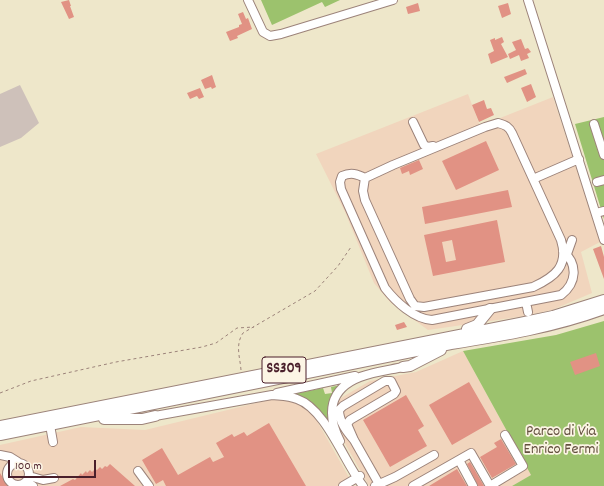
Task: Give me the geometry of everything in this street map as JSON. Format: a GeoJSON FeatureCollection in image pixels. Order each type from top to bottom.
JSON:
{"type":"FeatureCollection","features":[{"type":"Feature","properties":{"kind":"main road","name":"SS309"},"geometry":{"type":"LineString","coordinates":[[0,435],[448,341],[553,316],[604,300]]}},
{"type":"Feature","properties":{"kind":"main road"},"geometry":{"type":"LineString","coordinates":[[403,367],[410,366],[448,341],[453,332],[475,327],[490,309]]}},
{"type":"Feature","properties":{"kind":"main road","name":"SS309"},"geometry":{"type":"LineString","coordinates":[[0,426],[448,341],[526,331],[604,309]]}},
{"type":"Feature","properties":{"kind":"main road"},"geometry":{"type":"LineString","coordinates":[[80,419],[142,419],[156,416]]}},
{"type":"Feature","properties":{"kind":"street"},"geometry":{"type":"LineString","coordinates":[[248,0],[263,32],[270,36],[393,0]]}},
{"type":"Feature","properties":{"kind":"street"},"geometry":{"type":"LineString","coordinates":[[528,0],[579,159],[600,212],[604,240]]}},
{"type":"Feature","properties":{"kind":"street"},"geometry":{"type":"LineString","coordinates":[[420,154],[412,122],[422,143],[426,147],[447,142]]}},
{"type":"Feature","properties":{"kind":"street"},"geometry":{"type":"LineString","coordinates":[[492,124],[504,124],[512,133],[573,269],[574,276],[571,286],[561,295],[432,320],[419,318],[385,288],[340,185],[342,176],[349,173],[358,174],[366,178],[492,124]]}},
{"type":"Feature","properties":{"kind":"street"},"geometry":{"type":"LineString","coordinates":[[594,124],[604,155]]}},
{"type":"Feature","properties":{"kind":"street"},"geometry":{"type":"LineString","coordinates":[[533,180],[579,159]]}},
{"type":"Feature","properties":{"kind":"street"},"geometry":{"type":"LineString","coordinates":[[366,178],[363,191],[365,200],[415,306],[424,307],[533,287],[550,280],[559,268],[572,240]]}},
{"type":"Feature","properties":{"kind":"street"},"geometry":{"type":"LineString","coordinates":[[559,268],[570,267],[573,269]]}},
{"type":"Feature","properties":{"kind":"street"},"geometry":{"type":"LineString","coordinates":[[526,302],[528,312]]}},
{"type":"Feature","properties":{"kind":"street"},"geometry":{"type":"LineString","coordinates":[[363,486],[333,424],[331,415],[334,401],[343,387],[350,381],[367,375],[403,367]]}},
{"type":"Feature","properties":{"kind":"street"},"geometry":{"type":"LineString","coordinates":[[156,416],[272,395],[360,375],[367,375]]}},
{"type":"Feature","properties":{"kind":"street"},"geometry":{"type":"LineString","coordinates":[[354,440],[347,432],[340,418],[339,410],[343,406],[385,381],[391,381],[396,390],[394,394],[347,422],[347,426],[377,485],[395,477],[434,455]]}},
{"type":"Feature","properties":{"kind":"street"},"geometry":{"type":"LineString","coordinates":[[272,395],[287,396],[298,399],[317,413],[323,420],[358,477]]}},
{"type":"Feature","properties":{"kind":"street"},"geometry":{"type":"LineString","coordinates":[[50,425],[54,442]]}},
{"type":"Feature","properties":{"kind":"street"},"geometry":{"type":"LineString","coordinates":[[413,486],[471,453],[490,486],[523,466],[505,434]]}},
{"type":"Feature","properties":{"kind":"street"},"geometry":{"type":"LineString","coordinates":[[0,455],[10,457],[27,466],[30,472],[28,483]]}},
{"type":"Feature","properties":{"kind":"street"},"geometry":{"type":"LineString","coordinates":[[459,460],[473,486]]}},
{"type":"Feature","properties":{"kind":"street"},"geometry":{"type":"LineString","coordinates":[[18,462],[12,464],[7,472],[8,479],[12,484],[18,485],[55,477],[38,486]]}},
{"type":"Feature","properties":{"kind":"street"},"geometry":{"type":"LineString","coordinates":[[0,466],[7,472]]}},
{"type":"Feature","properties":{"kind":"street"},"geometry":{"type":"LineString","coordinates":[[138,471],[149,486]]}},
{"type":"Feature","properties":{"kind":"street"},"geometry":{"type":"LineString","coordinates":[[343,486],[358,477]]}},
{"type":"Feature","properties":{"kind":"path"},"geometry":{"type":"LineString","coordinates":[[242,379],[238,348],[239,340],[243,333],[315,291],[338,266],[351,247]]}},
{"type":"Feature","properties":{"kind":"path"},"geometry":{"type":"LineString","coordinates":[[0,393],[31,381],[116,362],[202,347],[216,343],[237,328],[254,327]]}},
{"type":"Feature","properties":{"kind":"shaded area"},"geometry":{"type":"Polygon","coordinates":[[[20,85],[39,123],[21,138],[0,147],[0,94],[20,85]]]}},
{"type":"Feature","properties":{"kind":"shaded area"},"geometry":{"type":"Polygon","coordinates":[[[468,94],[480,126],[553,97],[600,242],[581,252],[592,293],[552,310],[518,317],[428,330],[390,302],[374,283],[345,212],[316,154],[468,94]]]}},
{"type":"Feature","properties":{"kind":"shaded area"},"geometry":{"type":"Polygon","coordinates":[[[463,351],[531,475],[512,486],[369,486],[339,433],[335,405],[339,399],[370,381],[416,372],[463,351]]]}},
{"type":"Feature","properties":{"kind":"shaded area"},"geometry":{"type":"Polygon","coordinates":[[[277,398],[298,403],[314,414],[354,486],[0,486],[0,445],[81,427],[145,430],[277,398]]]}},
{"type":"Feature","properties":{"kind":"green space"},"geometry":{"type":"Polygon","coordinates":[[[261,0],[340,0],[325,7],[322,2],[272,25],[261,0]]]}},
{"type":"Feature","properties":{"kind":"green space"},"geometry":{"type":"Polygon","coordinates":[[[604,117],[604,219],[575,124],[604,117]]]}},
{"type":"Feature","properties":{"kind":"green space","name":"Parco di Via Enrico Fermi"},"geometry":{"type":"Polygon","coordinates":[[[604,321],[604,486],[512,486],[531,475],[463,351],[556,335],[604,321]]]}},
{"type":"Feature","properties":{"kind":"green space"},"geometry":{"type":"Polygon","coordinates":[[[341,385],[330,425],[293,394],[323,388],[325,394],[332,393],[331,387],[341,385]]]}},
{"type":"Feature","properties":{"kind":"building"},"geometry":{"type":"Polygon","coordinates":[[[69,0],[74,17],[69,19],[61,2],[69,0]]]}},
{"type":"Feature","properties":{"kind":"building"},"geometry":{"type":"Polygon","coordinates":[[[418,3],[420,11],[408,14],[406,7],[418,3]]]}},
{"type":"Feature","properties":{"kind":"building"},"geometry":{"type":"Polygon","coordinates":[[[508,3],[511,14],[502,18],[498,6],[508,3]]]}},
{"type":"Feature","properties":{"kind":"building"},"geometry":{"type":"Polygon","coordinates":[[[243,12],[246,19],[248,18],[252,29],[230,41],[226,32],[239,27],[239,25],[242,24],[238,14],[243,12]]]}},
{"type":"Feature","properties":{"kind":"building"},"geometry":{"type":"Polygon","coordinates":[[[502,37],[504,42],[501,44],[508,57],[491,64],[488,54],[494,51],[490,40],[495,38],[495,40],[502,37]]]}},
{"type":"Feature","properties":{"kind":"building"},"geometry":{"type":"Polygon","coordinates":[[[521,39],[525,49],[528,48],[531,52],[527,54],[529,58],[521,61],[519,55],[510,59],[508,54],[516,50],[512,42],[521,39]]]}},
{"type":"Feature","properties":{"kind":"building"},"geometry":{"type":"Polygon","coordinates":[[[525,69],[527,74],[507,83],[504,77],[525,69]]]}},
{"type":"Feature","properties":{"kind":"building"},"geometry":{"type":"Polygon","coordinates":[[[212,75],[216,87],[212,89],[211,87],[205,89],[201,80],[212,75]]]}},
{"type":"Feature","properties":{"kind":"building"},"geometry":{"type":"Polygon","coordinates":[[[531,84],[536,97],[527,102],[521,88],[531,84]]]}},
{"type":"Feature","properties":{"kind":"building"},"geometry":{"type":"Polygon","coordinates":[[[200,88],[204,97],[199,99],[197,96],[190,99],[187,93],[200,88]]]}},
{"type":"Feature","properties":{"kind":"building"},"geometry":{"type":"Polygon","coordinates":[[[484,100],[487,109],[491,108],[494,115],[479,122],[472,105],[484,100]]]}},
{"type":"Feature","properties":{"kind":"building"},"geometry":{"type":"Polygon","coordinates":[[[486,141],[499,170],[456,190],[442,161],[486,141]]]}},
{"type":"Feature","properties":{"kind":"building"},"geometry":{"type":"Polygon","coordinates":[[[419,160],[423,169],[410,175],[409,171],[402,174],[400,168],[419,160]]]}},
{"type":"Feature","properties":{"kind":"building"},"geometry":{"type":"Polygon","coordinates":[[[508,190],[512,207],[425,224],[422,207],[508,190]]]}},
{"type":"Feature","properties":{"kind":"building"},"geometry":{"type":"Polygon","coordinates":[[[497,220],[505,262],[433,276],[424,235],[497,220]],[[452,240],[442,242],[446,262],[456,260],[452,240]]]}},
{"type":"Feature","properties":{"kind":"building"},"geometry":{"type":"Polygon","coordinates":[[[601,246],[604,257],[604,279],[593,249],[601,246]]]}},
{"type":"Feature","properties":{"kind":"building"},"geometry":{"type":"Polygon","coordinates":[[[404,322],[407,327],[397,330],[395,325],[404,322]]]}},
{"type":"Feature","properties":{"kind":"building"},"geometry":{"type":"Polygon","coordinates":[[[596,353],[600,366],[575,375],[570,362],[596,353]]]}},
{"type":"Feature","properties":{"kind":"building"},"geometry":{"type":"Polygon","coordinates":[[[469,382],[492,422],[452,445],[429,405],[469,382]]]}},
{"type":"Feature","properties":{"kind":"building"},"geometry":{"type":"Polygon","coordinates":[[[406,395],[424,426],[418,430],[427,446],[390,467],[363,420],[406,395]]]}},
{"type":"Feature","properties":{"kind":"building"},"geometry":{"type":"Polygon","coordinates":[[[269,423],[306,486],[166,486],[163,480],[156,484],[142,460],[162,448],[178,475],[210,457],[213,462],[224,457],[216,443],[232,434],[234,437],[244,432],[247,436],[269,423]]]}},
{"type":"Feature","properties":{"kind":"building"},"geometry":{"type":"Polygon","coordinates":[[[501,439],[516,464],[492,478],[480,457],[497,447],[494,443],[501,439]]]}},
{"type":"Feature","properties":{"kind":"building"},"geometry":{"type":"Polygon","coordinates":[[[470,462],[484,486],[478,486],[467,464],[470,462]]]}},
{"type":"Feature","properties":{"kind":"building"},"geometry":{"type":"Polygon","coordinates":[[[110,464],[135,486],[60,486],[73,479],[75,480],[81,473],[82,475],[86,471],[87,473],[90,470],[92,472],[100,467],[102,469],[110,464]]]}},
{"type":"Feature","properties":{"kind":"building"},"geometry":{"type":"Polygon","coordinates":[[[457,469],[467,486],[429,486],[457,469]]]}},
{"type":"Feature","properties":{"kind":"building"},"geometry":{"type":"Polygon","coordinates":[[[0,473],[8,486],[0,486],[0,473]]]}}]}
